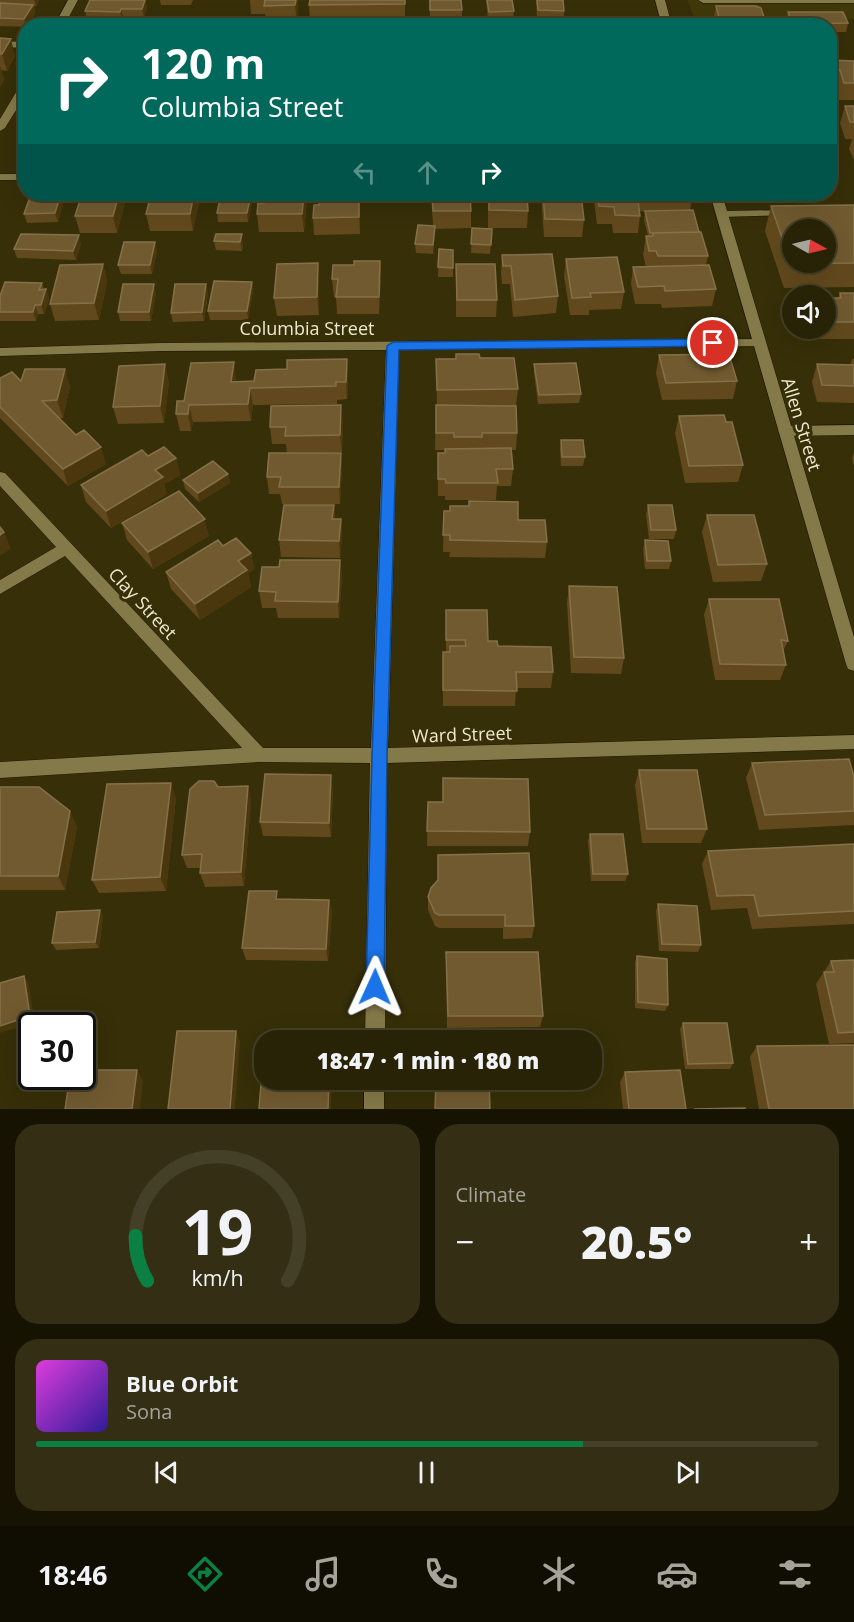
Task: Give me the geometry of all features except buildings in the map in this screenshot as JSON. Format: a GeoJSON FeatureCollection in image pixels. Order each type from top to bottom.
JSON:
{"type":"FeatureCollection","features":[{"type":"Feature","properties":{"kind":"street"},"geometry":{"type":"LineString","coordinates":[[63,18],[73,0]]}},
{"type":"Feature","properties":{"kind":"street"},"geometry":{"type":"LineString","coordinates":[[660,0],[665,18]]}},
{"type":"Feature","properties":{"kind":"street"},"geometry":{"type":"LineString","coordinates":[[704,0],[854,0]]}},
{"type":"Feature","properties":{"kind":"street"},"geometry":{"type":"LineString","coordinates":[[0,44],[18,45]]}},
{"type":"Feature","properties":{"kind":"street"},"geometry":{"type":"LineString","coordinates":[[0,128],[18,98]]}},
{"type":"Feature","properties":{"kind":"street"},"geometry":{"type":"LineString","coordinates":[[0,177],[18,177]]}},
{"type":"Feature","properties":{"kind":"street","name":"Allen Street"},"geometry":{"type":"LineString","coordinates":[[718,201],[854,664]]}},
{"type":"Feature","properties":{"kind":"street"},"geometry":{"type":"LineString","coordinates":[[722,214],[799,213]]}},
{"type":"Feature","properties":{"kind":"street","name":"Columbia Street"},"geometry":{"type":"LineString","coordinates":[[0,352],[161,347],[759,343]]}},
{"type":"Feature","properties":{"kind":"street"},"geometry":{"type":"LineString","coordinates":[[375,1030],[379,756],[393,346]]}},
{"type":"Feature","properties":{"kind":"street"},"geometry":{"type":"LineString","coordinates":[[785,432],[854,430]]}},
{"type":"Feature","properties":{"kind":"street","name":"Clay Street"},"geometry":{"type":"LineString","coordinates":[[0,477],[258,755]]}},
{"type":"Feature","properties":{"kind":"street"},"geometry":{"type":"LineString","coordinates":[[0,588],[66,549]]}},
{"type":"Feature","properties":{"kind":"street","name":"Ward Street"},"geometry":{"type":"LineString","coordinates":[[0,770],[258,755],[379,756],[854,742]]}},
{"type":"Feature","properties":{"kind":"street"},"geometry":{"type":"LineString","coordinates":[[374,1090],[374,1109]]}},
{"type":"Feature","properties":{"kind":"shaded area"},"geometry":{"type":"Polygon","coordinates":[[[688,0],[854,0],[854,19],[694,18],[688,0]]]}},
{"type":"Feature","properties":{"kind":"route"},"geometry":{"type":"LineString","coordinates":[[375,987],[379,756],[393,346],[713,343]]}}]}
